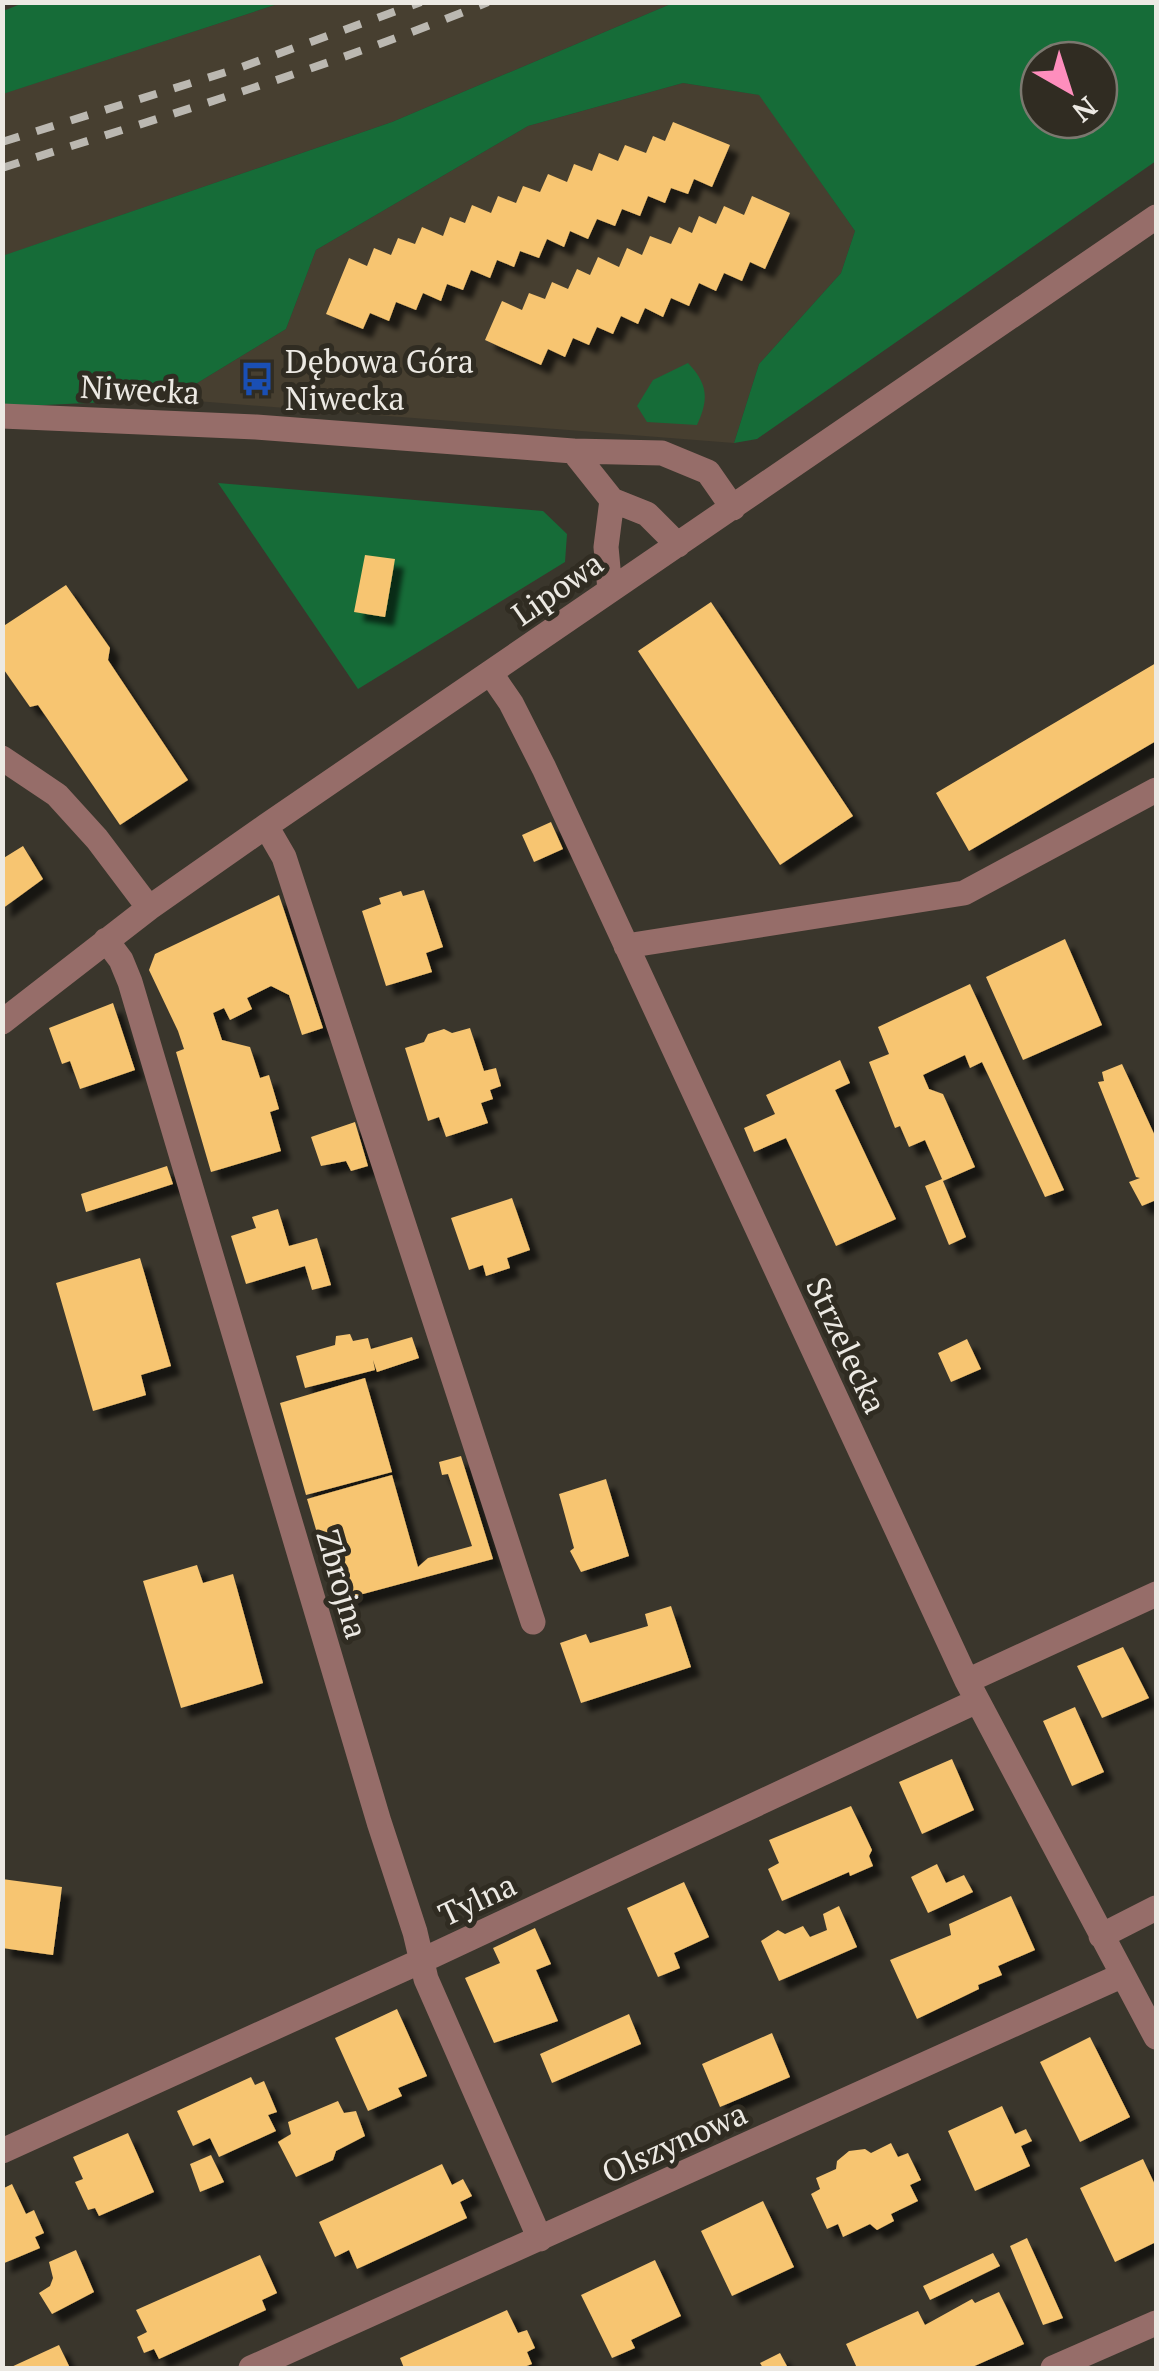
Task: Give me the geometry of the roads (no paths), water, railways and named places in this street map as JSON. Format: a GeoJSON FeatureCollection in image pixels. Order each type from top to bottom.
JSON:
{"type":"FeatureCollection","features":[{"type":"Feature","properties":{"kind":"street","name":"Lipowa"},"geometry":{"type":"LineString","coordinates":[[2,1022],[149,908],[266,826],[1156,217]]}},
{"type":"Feature","properties":{"kind":"street","name":"Niwecka"},"geometry":{"type":"LineString","coordinates":[[2,416],[256,427],[573,451],[662,453],[708,472],[733,508]]}},
{"type":"Feature","properties":{"kind":"street"},"geometry":{"type":"LineString","coordinates":[[573,451],[612,500],[647,514],[678,545]]}},
{"type":"Feature","properties":{"kind":"street"},"geometry":{"type":"LineString","coordinates":[[610,590],[606,547],[612,500]]}},
{"type":"Feature","properties":{"kind":"street","name":"Strzelecka"},"geometry":{"type":"LineString","coordinates":[[492,674],[536,751],[972,1691],[1156,2037]]}},
{"type":"Feature","properties":{"kind":"street"},"geometry":{"type":"LineString","coordinates":[[2,758],[57,795],[97,839],[149,908]]}},
{"type":"Feature","properties":{"kind":"street"},"geometry":{"type":"LineString","coordinates":[[626,946],[964,894],[1156,790]]}},
{"type":"Feature","properties":{"kind":"street"},"geometry":{"type":"LineString","coordinates":[[266,826],[284,857],[533,1622]]}},
{"type":"Feature","properties":{"kind":"street","name":"Zbrojna"},"geometry":{"type":"LineString","coordinates":[[106,940],[121,960],[130,982],[426,1979],[540,2239]]}},
{"type":"Feature","properties":{"kind":"street","name":"Tylna"},"geometry":{"type":"LineString","coordinates":[[2,2150],[421,1961],[972,1691],[1156,1594]]}},
{"type":"Feature","properties":{"kind":"street"},"geometry":{"type":"LineString","coordinates":[[1101,1936],[1156,1908]]}},
{"type":"Feature","properties":{"kind":"street","name":"Olszynowa"},"geometry":{"type":"LineString","coordinates":[[251,2368],[1123,1975]]}},
{"type":"Feature","properties":{"kind":"street"},"geometry":{"type":"LineString","coordinates":[[1053,2368],[1156,2323]]}},
{"type":"Feature","properties":{"kind":"railway"},"geometry":{"type":"LineString","coordinates":[[2,142],[239,68],[421,2]]}},
{"type":"Feature","properties":{"kind":"railway"},"geometry":{"type":"LineString","coordinates":[[2,168],[308,69],[488,2]]}},
{"type":"Feature","properties":{"kind":"place","name":"Dębowa Góra Niwecka"},"geometry":{"type":"Point","coordinates":[257,379]}}]}
